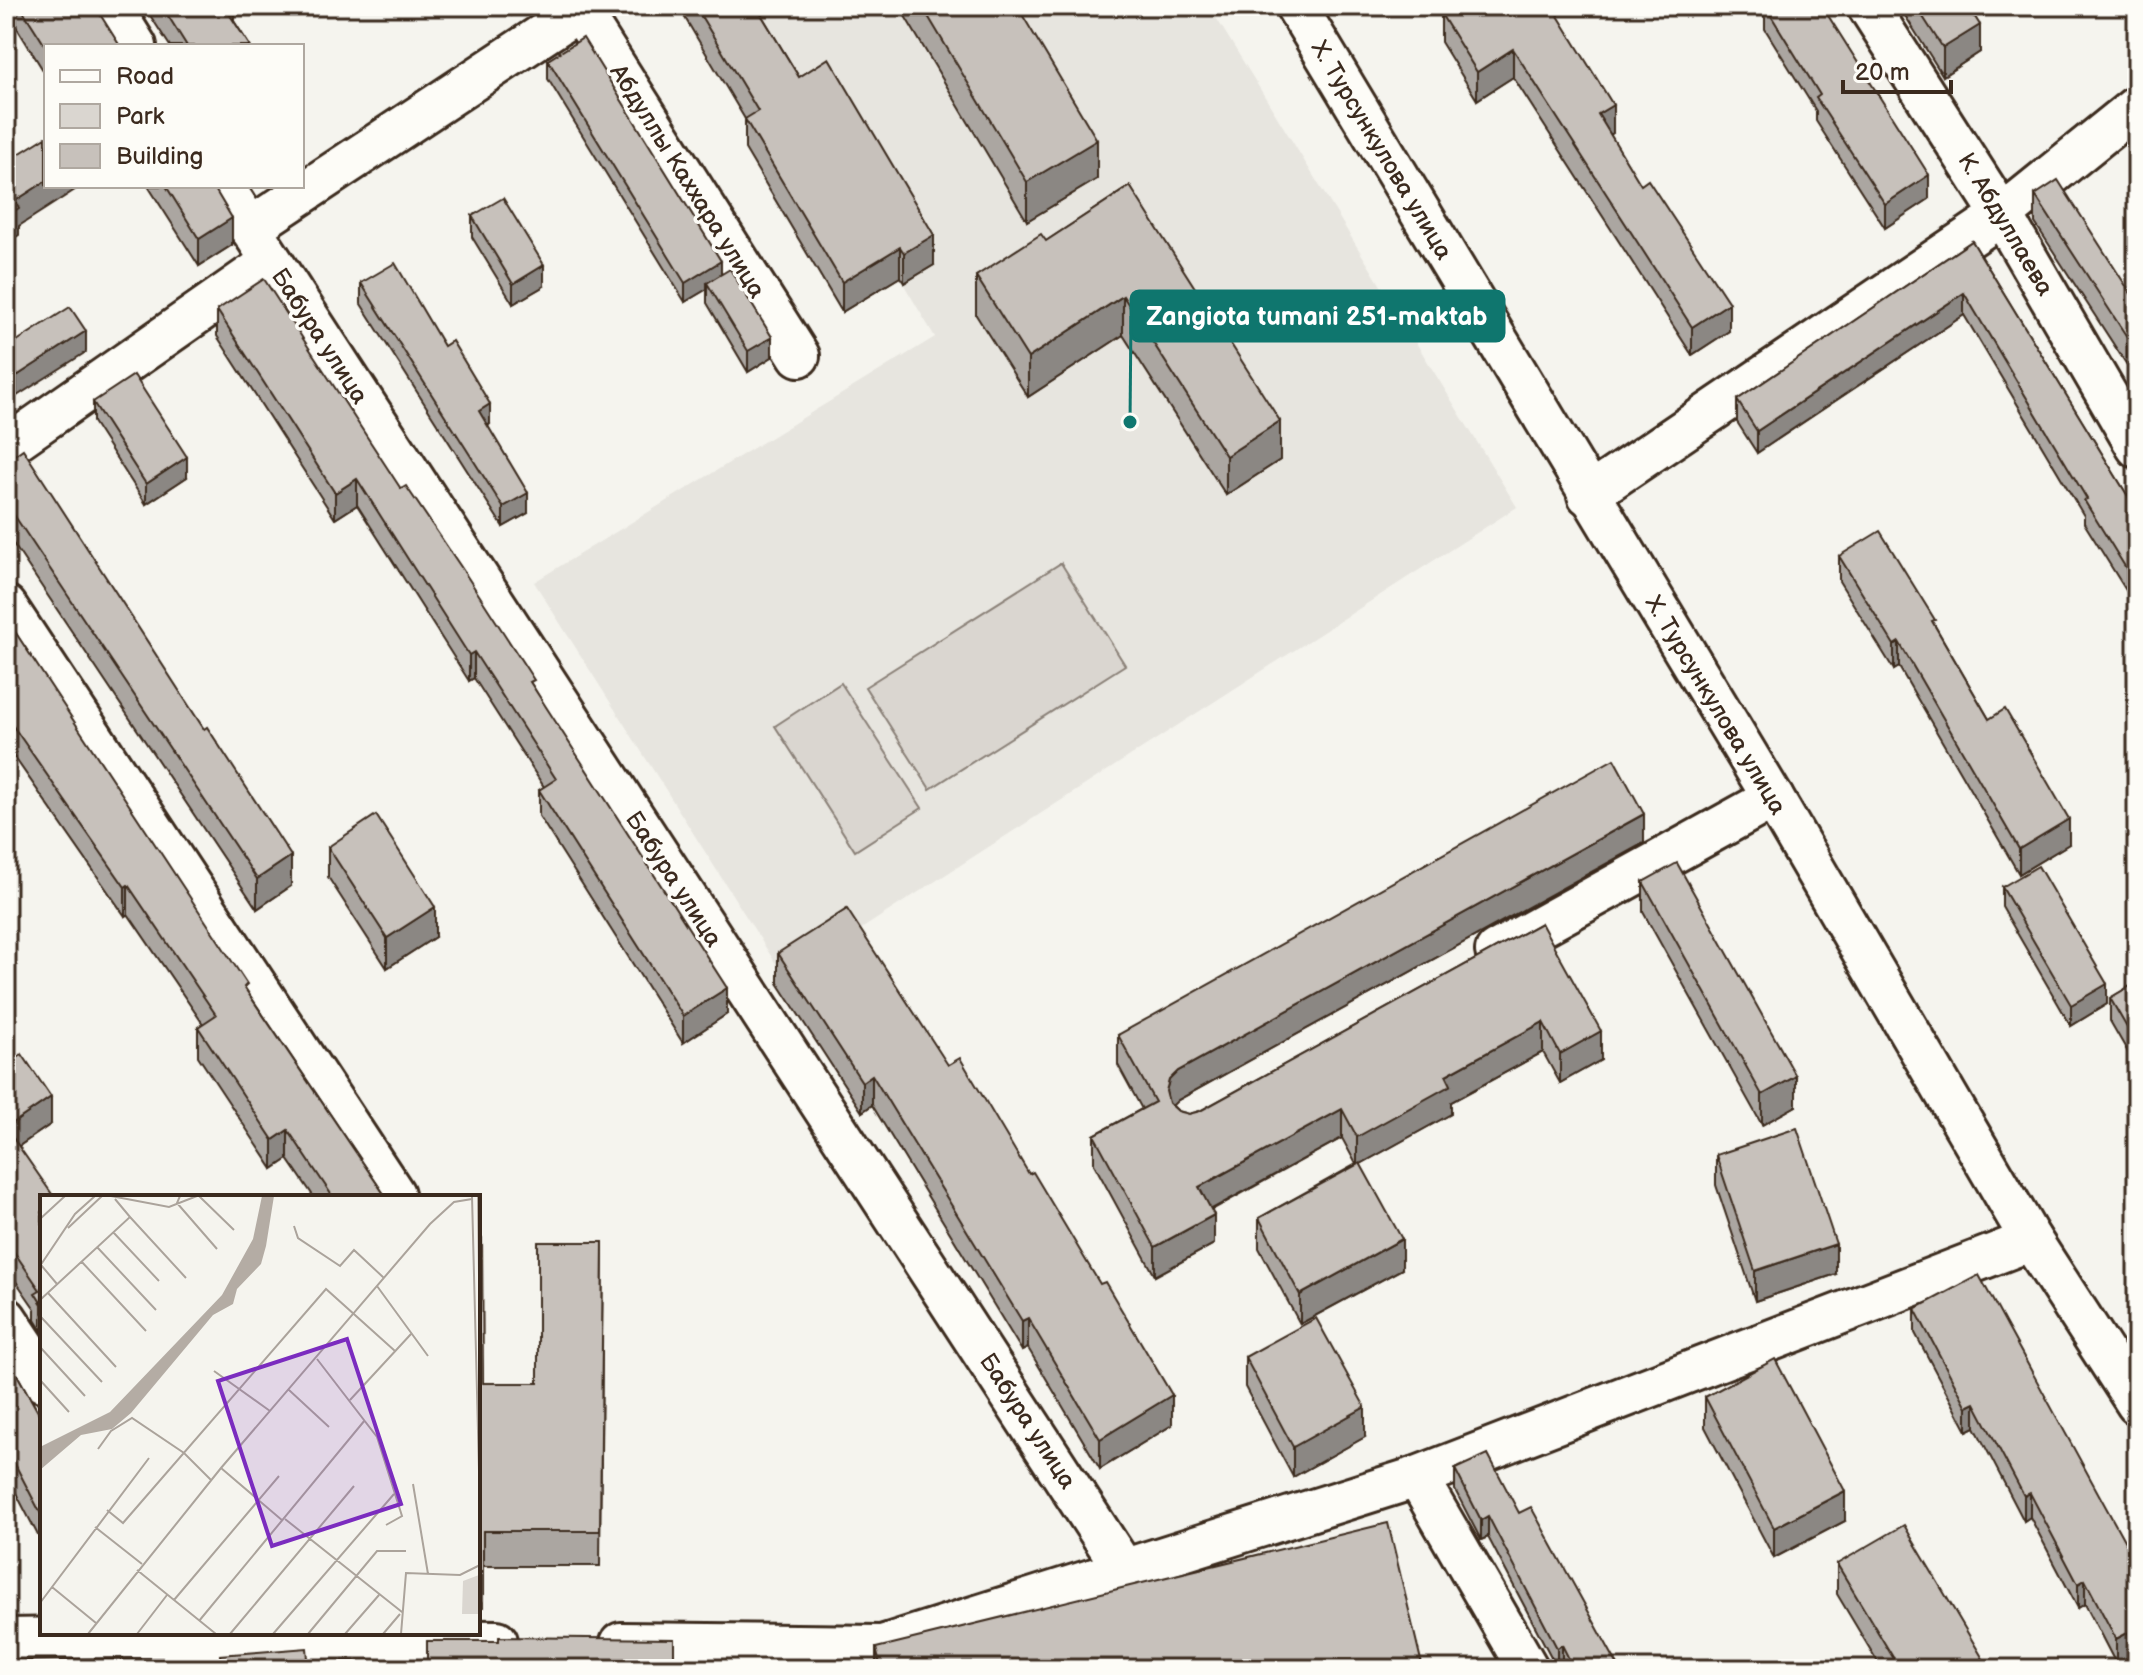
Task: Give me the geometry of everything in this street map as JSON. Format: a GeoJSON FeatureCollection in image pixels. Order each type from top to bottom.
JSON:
{"type":"FeatureCollection","features":[{"type":"Feature","properties":{"kind":"street"},"geometry":{"type":"LineString","coordinates":[[111,6],[135,44]]}},
{"type":"Feature","properties":{"kind":"street","name":"Х. Турсункулова улица"},"geometry":{"type":"LineString","coordinates":[[1296,6],[1773,798],[2031,1240],[2137,1404]]}},
{"type":"Feature","properties":{"kind":"street","name":"К. Абдуллаева"},"geometry":{"type":"LineString","coordinates":[[1868,6],[2002,215],[2137,447]]}},
{"type":"Feature","properties":{"kind":"street"},"geometry":{"type":"LineString","coordinates":[[250,228],[581,7]]}},
{"type":"Feature","properties":{"kind":"street","name":"Абдуллы Каххара улица"},"geometry":{"type":"LineString","coordinates":[[581,7],[799,356]]}},
{"type":"Feature","properties":{"kind":"street"},"geometry":{"type":"LineString","coordinates":[[1588,495],[2002,215],[2137,106]]}},
{"type":"Feature","properties":{"kind":"street","name":"Бабура улица"},"geometry":{"type":"LineString","coordinates":[[224,188],[1125,1571]]}},
{"type":"Feature","properties":{"kind":"street"},"geometry":{"type":"LineString","coordinates":[[6,447],[271,262]]}},
{"type":"Feature","properties":{"kind":"street"},"geometry":{"type":"LineString","coordinates":[[6,606],[394,1194]]}},
{"type":"Feature","properties":{"kind":"street"},"geometry":{"type":"LineString","coordinates":[[1467,967],[1773,798]]}},
{"type":"Feature","properties":{"kind":"street"},"geometry":{"type":"LineString","coordinates":[[590,1642],[882,1646],[1417,1477],[2031,1240]]}},
{"type":"Feature","properties":{"kind":"street"},"geometry":{"type":"LineString","coordinates":[[6,1318],[30,1354],[40,1376]]}},
{"type":"Feature","properties":{"kind":"street"},"geometry":{"type":"LineString","coordinates":[[1417,1477],[1528,1669]]}},
{"type":"Feature","properties":{"kind":"street"},"geometry":{"type":"LineString","coordinates":[[6,1639],[144,1635],[526,1642]]}},
{"type":"Feature","properties":{"kind":"shaded area"},"geometry":{"type":"Polygon","coordinates":[[[738,6],[1209,6],[1517,507],[785,978],[534,582],[935,337],[738,6]]]}},
{"type":"Feature","properties":{"kind":"green space"},"geometry":{"type":"Polygon","coordinates":[[[1061,563],[1125,665],[930,789],[865,687],[1061,563]]]}},
{"type":"Feature","properties":{"kind":"green space"},"geometry":{"type":"Polygon","coordinates":[[[841,683],[922,808],[855,851],[775,726],[841,683]]]}},
{"type":"Feature","properties":{"kind":"building"},"geometry":{"type":"Polygon","coordinates":[[[20,6],[100,6],[96,8],[119,44],[44,44],[20,6]]]}},
{"type":"Feature","properties":{"kind":"building"},"geometry":{"type":"Polygon","coordinates":[[[162,6],[224,6],[249,44],[186,44],[162,6]]]}},
{"type":"Feature","properties":{"kind":"building"},"geometry":{"type":"Polygon","coordinates":[[[695,6],[756,6],[799,77],[829,58],[934,235],[904,253],[900,247],[842,282],[745,119],[758,111],[695,6]]]}},
{"type":"Feature","properties":{"kind":"building"},"geometry":{"type":"Polygon","coordinates":[[[922,6],[1017,6],[1097,140],[1027,182],[922,6]]]}},
{"type":"Feature","properties":{"kind":"building"},"geometry":{"type":"Polygon","coordinates":[[[1453,6],[1552,6],[1613,105],[1598,114],[1641,185],[1648,180],[1729,303],[1692,327],[1513,49],[1477,72],[1441,14],[1453,6]]]}},
{"type":"Feature","properties":{"kind":"building"},"geometry":{"type":"Polygon","coordinates":[[[1765,6],[1822,6],[1929,175],[1885,204],[1816,98],[1820,95],[1765,6]]]}},
{"type":"Feature","properties":{"kind":"building"},"geometry":{"type":"Polygon","coordinates":[[[1916,6],[1968,6],[1980,25],[1943,48],[1916,6]]]}},
{"type":"Feature","properties":{"kind":"building"},"geometry":{"type":"Polygon","coordinates":[[[583,38],[721,261],[685,283],[548,60],[583,38]]]}},
{"type":"Feature","properties":{"kind":"building"},"geometry":{"type":"Polygon","coordinates":[[[44,138],[44,182],[15,201],[19,208],[6,216],[6,162],[44,138]]]}},
{"type":"Feature","properties":{"kind":"building"},"geometry":{"type":"Polygon","coordinates":[[[2058,180],[2137,303],[2137,331],[2127,337],[2035,195],[2058,180]]]}},
{"type":"Feature","properties":{"kind":"building"},"geometry":{"type":"Polygon","coordinates":[[[1130,186],[1280,421],[1226,456],[1123,296],[1028,358],[976,276],[1041,234],[1046,241],[1130,186]]]}},
{"type":"Feature","properties":{"kind":"building"},"geometry":{"type":"Polygon","coordinates":[[[167,188],[214,188],[232,218],[199,239],[167,188]]]}},
{"type":"Feature","properties":{"kind":"building"},"geometry":{"type":"Polygon","coordinates":[[[503,198],[544,265],[513,284],[472,216],[503,198]]]}},
{"type":"Feature","properties":{"kind":"building"},"geometry":{"type":"Polygon","coordinates":[[[1972,241],[2137,511],[2137,586],[1964,293],[1757,431],[1737,400],[1972,241]]]}},
{"type":"Feature","properties":{"kind":"building"},"geometry":{"type":"Polygon","coordinates":[[[395,263],[444,346],[452,341],[490,404],[479,411],[528,493],[503,507],[361,283],[395,263]]]}},
{"type":"Feature","properties":{"kind":"building"},"geometry":{"type":"Polygon","coordinates":[[[730,269],[772,337],[748,351],[707,283],[730,269]]]}},
{"type":"Feature","properties":{"kind":"building"},"geometry":{"type":"Polygon","coordinates":[[[264,279],[401,489],[406,486],[461,567],[534,680],[530,682],[727,988],[683,1016],[539,790],[556,779],[474,652],[469,655],[357,479],[335,493],[217,310],[264,279]]]}},
{"type":"Feature","properties":{"kind":"building"},"geometry":{"type":"Polygon","coordinates":[[[70,307],[86,331],[6,383],[6,348],[70,307]]]}},
{"type":"Feature","properties":{"kind":"building"},"geometry":{"type":"Polygon","coordinates":[[[134,375],[187,457],[146,484],[93,402],[134,375]]]}},
{"type":"Feature","properties":{"kind":"building"},"geometry":{"type":"Polygon","coordinates":[[[23,449],[204,729],[207,727],[291,856],[257,879],[6,503],[6,461],[23,449]]]}},
{"type":"Feature","properties":{"kind":"building"},"geometry":{"type":"Polygon","coordinates":[[[1880,531],[1935,620],[1932,621],[1989,719],[2005,709],[2069,819],[2019,849],[1899,642],[1894,645],[1839,556],[1880,531]]]}},
{"type":"Feature","properties":{"kind":"building"},"geometry":{"type":"Polygon","coordinates":[[[6,618],[247,984],[244,987],[385,1195],[332,1195],[288,1130],[273,1140],[198,1027],[216,1015],[128,885],[125,887],[6,716],[6,618]]]}},
{"type":"Feature","properties":{"kind":"building"},"geometry":{"type":"Polygon","coordinates":[[[1614,759],[1644,814],[1178,1071],[1169,1080],[1166,1091],[1169,1103],[1178,1111],[1189,1114],[1200,1111],[1541,923],[1601,1031],[1560,1054],[1543,1022],[1446,1075],[1451,1085],[1357,1137],[1342,1109],[1199,1187],[1214,1215],[1155,1247],[1094,1135],[1155,1102],[1118,1035],[1614,759]]]}},
{"type":"Feature","properties":{"kind":"building"},"geometry":{"type":"Polygon","coordinates":[[[376,815],[435,907],[387,938],[328,847],[376,815]]]}},
{"type":"Feature","properties":{"kind":"building"},"geometry":{"type":"Polygon","coordinates":[[[1677,863],[1796,1076],[1762,1095],[1643,882],[1677,863]]]}},
{"type":"Feature","properties":{"kind":"building"},"geometry":{"type":"Polygon","coordinates":[[[2038,866],[2107,984],[2071,1005],[2002,887],[2038,866]]]}},
{"type":"Feature","properties":{"kind":"building"},"geometry":{"type":"Polygon","coordinates":[[[847,909],[948,1065],[960,1058],[1029,1174],[1033,1172],[1100,1284],[1105,1282],[1172,1395],[1100,1439],[1028,1318],[1022,1321],[872,1075],[862,1082],[778,953],[847,909]]]}},
{"type":"Feature","properties":{"kind":"building"},"geometry":{"type":"Polygon","coordinates":[[[2137,982],[2137,1045],[2110,998],[2137,982]]]}},
{"type":"Feature","properties":{"kind":"building"},"geometry":{"type":"Polygon","coordinates":[[[22,1054],[51,1097],[6,1128],[6,1065],[22,1054]]]}},
{"type":"Feature","properties":{"kind":"building"},"geometry":{"type":"Polygon","coordinates":[[[6,1128],[53,1195],[40,1195],[40,1290],[6,1240],[6,1128]]]}},
{"type":"Feature","properties":{"kind":"building"},"geometry":{"type":"Polygon","coordinates":[[[1797,1128],[1836,1244],[1755,1271],[1716,1155],[1797,1128]]]}},
{"type":"Feature","properties":{"kind":"building"},"geometry":{"type":"Polygon","coordinates":[[[1360,1163],[1402,1239],[1300,1295],[1259,1218],[1360,1163]]]}},
{"type":"Feature","properties":{"kind":"building"},"geometry":{"type":"Polygon","coordinates":[[[480,1238],[483,1383],[538,1383],[538,1242],[603,1242],[600,1531],[483,1531],[483,1572],[480,1572],[480,1238]]]}},
{"type":"Feature","properties":{"kind":"building"},"geometry":{"type":"Polygon","coordinates":[[[1979,1275],[2137,1564],[2137,1628],[2116,1639],[2085,1580],[2078,1584],[2030,1493],[2024,1496],[1975,1403],[1967,1407],[1915,1309],[1979,1275]]]}},
{"type":"Feature","properties":{"kind":"building"},"geometry":{"type":"Polygon","coordinates":[[[1316,1318],[1365,1407],[1293,1447],[1245,1357],[1316,1318]]]}},
{"type":"Feature","properties":{"kind":"building"},"geometry":{"type":"Polygon","coordinates":[[[6,1355],[40,1415],[40,1512],[6,1447],[6,1355]]]}},
{"type":"Feature","properties":{"kind":"building"},"geometry":{"type":"Polygon","coordinates":[[[1775,1359],[1845,1491],[1774,1528],[1705,1397],[1775,1359]]]}},
{"type":"Feature","properties":{"kind":"building"},"geometry":{"type":"Polygon","coordinates":[[[1488,1454],[1519,1513],[1531,1507],[1620,1669],[1574,1669],[1562,1645],[1557,1648],[1488,1516],[1481,1520],[1455,1469],[1488,1454]]]}},
{"type":"Feature","properties":{"kind":"building"},"geometry":{"type":"Polygon","coordinates":[[[1388,1523],[1423,1669],[881,1669],[876,1648],[1388,1523]]]}},
{"type":"Feature","properties":{"kind":"building"},"geometry":{"type":"Polygon","coordinates":[[[1904,1525],[1989,1669],[1900,1669],[1837,1564],[1904,1525]]]}},
{"type":"Feature","properties":{"kind":"building"},"geometry":{"type":"Polygon","coordinates":[[[499,1637],[674,1639],[674,1669],[427,1669],[427,1641],[499,1641],[499,1637]]]}},
{"type":"Feature","properties":{"kind":"building"},"geometry":{"type":"Polygon","coordinates":[[[307,1648],[309,1669],[221,1669],[220,1655],[307,1648]]]}},
{"type":"Feature","properties":{"kind":"place","name":"Zangiota tumani 251-maktab"},"geometry":{"type":"Point","coordinates":[1130,422]}}]}
